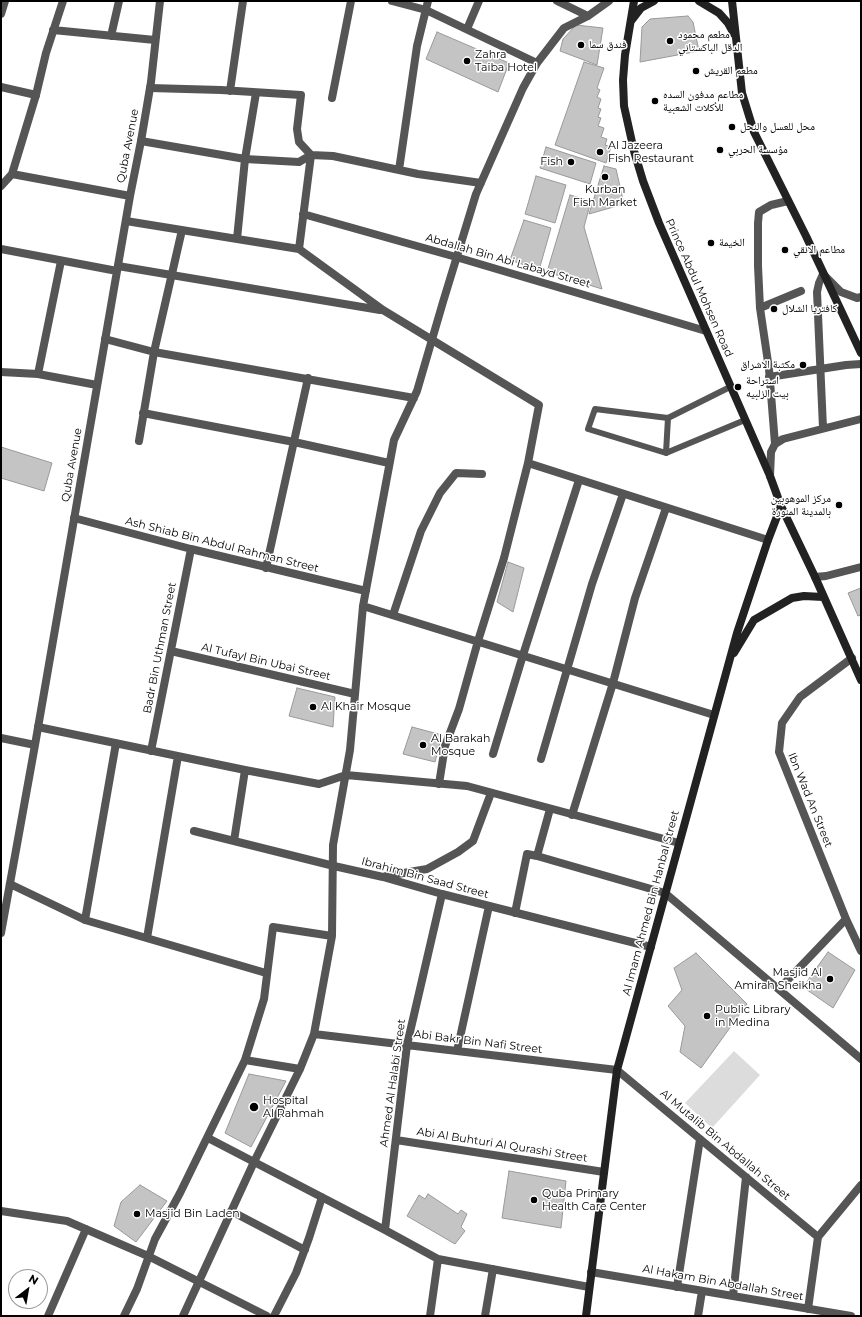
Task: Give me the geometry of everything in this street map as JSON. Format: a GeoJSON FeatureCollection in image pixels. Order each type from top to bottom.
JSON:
{"type":"FeatureCollection","features":[{"type":"Feature","properties":{"kind":"main road","name":"Prince Abdul Mohsen Road"},"geometry":{"type":"LineString","coordinates":[[634,1],[625,55],[623,80],[624,106],[634,151],[643,181],[659,223],[770,476],[781,506],[861,680]]}},
{"type":"Feature","properties":{"kind":"main road"},"geometry":{"type":"LineString","coordinates":[[630,23],[642,8],[654,1]]}},
{"type":"Feature","properties":{"kind":"main road"},"geometry":{"type":"LineString","coordinates":[[699,1],[719,13],[728,23],[736,38]]}},
{"type":"Feature","properties":{"kind":"main road"},"geometry":{"type":"LineString","coordinates":[[732,1],[742,93],[754,132],[861,352]]}},
{"type":"Feature","properties":{"kind":"main road","name":"Al Imam Ahmed Bin Hanbal Street"},"geometry":{"type":"LineString","coordinates":[[586,1316],[617,1070],[737,633],[781,506]]}},
{"type":"Feature","properties":{"kind":"main road"},"geometry":{"type":"LineString","coordinates":[[729,661],[754,620],[792,598],[804,596],[824,597]]}},
{"type":"Feature","properties":{"kind":"street"},"geometry":{"type":"LineString","coordinates":[[1,14],[5,1]]}},
{"type":"Feature","properties":{"kind":"street"},"geometry":{"type":"LineString","coordinates":[[1,186],[12,174],[36,95],[53,30],[63,1]]}},
{"type":"Feature","properties":{"kind":"street"},"geometry":{"type":"LineString","coordinates":[[111,36],[119,1]]}},
{"type":"Feature","properties":{"kind":"street","name":"Quba Avenue"},"geometry":{"type":"LineString","coordinates":[[1,933],[130,196],[141,141],[150,88],[160,1]]}},
{"type":"Feature","properties":{"kind":"street"},"geometry":{"type":"LineString","coordinates":[[230,91],[243,1]]}},
{"type":"Feature","properties":{"kind":"street"},"geometry":{"type":"LineString","coordinates":[[332,98],[351,1]]}},
{"type":"Feature","properties":{"kind":"street"},"geometry":{"type":"LineString","coordinates":[[392,1],[426,10],[537,63]]}},
{"type":"Feature","properties":{"kind":"street"},"geometry":{"type":"LineString","coordinates":[[400,170],[416,46],[428,1]]}},
{"type":"Feature","properties":{"kind":"street"},"geometry":{"type":"LineString","coordinates":[[467,29],[479,1]]}},
{"type":"Feature","properties":{"kind":"street"},"geometry":{"type":"LineString","coordinates":[[557,1],[588,16]]}},
{"type":"Feature","properties":{"kind":"street"},"geometry":{"type":"LineString","coordinates":[[183,1316],[254,1162],[300,1069],[314,1034],[332,936],[334,866],[333,846],[350,750],[363,606],[394,440],[417,391],[476,194],[523,88],[537,63],[564,28],[588,16],[609,1]]}},
{"type":"Feature","properties":{"kind":"street"},"geometry":{"type":"LineString","coordinates":[[53,30],[155,40]]}},
{"type":"Feature","properties":{"kind":"street"},"geometry":{"type":"LineString","coordinates":[[1,87],[36,95]]}},
{"type":"Feature","properties":{"kind":"street"},"geometry":{"type":"LineString","coordinates":[[150,88],[301,95],[297,129],[299,142],[311,155],[299,249]]}},
{"type":"Feature","properties":{"kind":"street"},"geometry":{"type":"LineString","coordinates":[[237,239],[245,159],[256,93]]}},
{"type":"Feature","properties":{"kind":"street"},"geometry":{"type":"LineString","coordinates":[[141,141],[245,159],[299,162],[311,155],[333,156],[418,174],[481,183]]}},
{"type":"Feature","properties":{"kind":"street"},"geometry":{"type":"LineString","coordinates":[[12,174],[130,196]]}},
{"type":"Feature","properties":{"kind":"street"},"geometry":{"type":"LineString","coordinates":[[775,444],[769,377],[760,308],[758,266],[759,212],[771,205],[788,201]]}},
{"type":"Feature","properties":{"kind":"street","name":"Abdallah Bin Abi Labayd Street"},"geometry":{"type":"LineString","coordinates":[[304,214],[706,331]]}},
{"type":"Feature","properties":{"kind":"street"},"geometry":{"type":"LineString","coordinates":[[126,221],[299,249],[383,310],[539,405],[528,463],[504,558],[459,709],[445,746],[439,784]]}},
{"type":"Feature","properties":{"kind":"street"},"geometry":{"type":"LineString","coordinates":[[139,440],[154,352],[182,230]]}},
{"type":"Feature","properties":{"kind":"street"},"geometry":{"type":"LineString","coordinates":[[1,249],[61,261],[171,275],[383,310]]}},
{"type":"Feature","properties":{"kind":"street"},"geometry":{"type":"LineString","coordinates":[[38,374],[61,261]]}},
{"type":"Feature","properties":{"kind":"street"},"geometry":{"type":"LineString","coordinates":[[823,428],[817,292],[823,274],[841,292],[857,298],[861,297]]}},
{"type":"Feature","properties":{"kind":"street"},"geometry":{"type":"LineString","coordinates":[[760,308],[801,291]]}},
{"type":"Feature","properties":{"kind":"street"},"geometry":{"type":"LineString","coordinates":[[105,339],[154,352],[308,378],[414,398]]}},
{"type":"Feature","properties":{"kind":"street"},"geometry":{"type":"LineString","coordinates":[[769,377],[861,364]]}},
{"type":"Feature","properties":{"kind":"street"},"geometry":{"type":"LineString","coordinates":[[1,372],[38,374],[97,385]]}},
{"type":"Feature","properties":{"kind":"street"},"geometry":{"type":"LineString","coordinates":[[266,568],[308,378]]}},
{"type":"Feature","properties":{"kind":"street"},"geometry":{"type":"LineString","coordinates":[[144,412],[294,442],[389,464]]}},
{"type":"Feature","properties":{"kind":"street"},"geometry":{"type":"LineString","coordinates":[[770,476],[771,452],[775,444],[783,439],[861,419]]}},
{"type":"Feature","properties":{"kind":"street"},"geometry":{"type":"LineString","coordinates":[[528,463],[768,540]]}},
{"type":"Feature","properties":{"kind":"street"},"geometry":{"type":"LineString","coordinates":[[393,615],[421,531],[440,493],[456,473],[482,474]]}},
{"type":"Feature","properties":{"kind":"street"},"geometry":{"type":"LineString","coordinates":[[493,754],[579,480]]}},
{"type":"Feature","properties":{"kind":"street"},"geometry":{"type":"LineString","coordinates":[[541,759],[592,584],[623,494]]}},
{"type":"Feature","properties":{"kind":"street"},"geometry":{"type":"LineString","coordinates":[[572,815],[613,683],[635,598],[666,508]]}},
{"type":"Feature","properties":{"kind":"street","name":"Ash Shiab Bin Abdul Rahman Street"},"geometry":{"type":"LineString","coordinates":[[74,518],[266,568],[366,591]]}},
{"type":"Feature","properties":{"kind":"street","name":"Badr Bin Uthman Street"},"geometry":{"type":"LineString","coordinates":[[151,751],[191,549]]}},
{"type":"Feature","properties":{"kind":"street"},"geometry":{"type":"LineString","coordinates":[[815,578],[861,567]]}},
{"type":"Feature","properties":{"kind":"street"},"geometry":{"type":"LineString","coordinates":[[363,606],[714,715]]}},
{"type":"Feature","properties":{"kind":"street","name":"Al Tufayl Bin Ubai Street"},"geometry":{"type":"LineString","coordinates":[[171,651],[355,694]]}},
{"type":"Feature","properties":{"kind":"street","name":"Ibn Wad An Street"},"geometry":{"type":"LineString","coordinates":[[852,658],[800,697],[782,723],[779,752],[846,919],[861,951]]}},
{"type":"Feature","properties":{"kind":"street"},"geometry":{"type":"LineString","coordinates":[[38,727],[319,784],[346,775],[467,786],[679,843]]}},
{"type":"Feature","properties":{"kind":"street"},"geometry":{"type":"LineString","coordinates":[[1,738],[35,745]]}},
{"type":"Feature","properties":{"kind":"street"},"geometry":{"type":"LineString","coordinates":[[85,920],[116,743]]}},
{"type":"Feature","properties":{"kind":"street"},"geometry":{"type":"LineString","coordinates":[[147,938],[178,756]]}},
{"type":"Feature","properties":{"kind":"street"},"geometry":{"type":"LineString","coordinates":[[234,841],[245,770]]}},
{"type":"Feature","properties":{"kind":"street"},"geometry":{"type":"LineString","coordinates":[[383,877],[427,869],[473,842],[491,793]]}},
{"type":"Feature","properties":{"kind":"street"},"geometry":{"type":"LineString","coordinates":[[537,856],[550,809]]}},
{"type":"Feature","properties":{"kind":"street","name":"Ibrahim Bin Saad Street"},"geometry":{"type":"LineString","coordinates":[[194,832],[383,877],[442,894],[651,947]]}},
{"type":"Feature","properties":{"kind":"street"},"geometry":{"type":"LineString","coordinates":[[515,913],[527,854],[666,893],[861,1059]]}},
{"type":"Feature","properties":{"kind":"street"},"geometry":{"type":"LineString","coordinates":[[10,884],[85,920],[266,973]]}},
{"type":"Feature","properties":{"kind":"street","name":"Ahmed Al Halabi Street"},"geometry":{"type":"LineString","coordinates":[[385,1230],[408,1045],[442,894]]}},
{"type":"Feature","properties":{"kind":"street"},"geometry":{"type":"LineString","coordinates":[[457,1051],[489,906]]}},
{"type":"Feature","properties":{"kind":"street"},"geometry":{"type":"LineString","coordinates":[[779,989],[846,919]]}},
{"type":"Feature","properties":{"kind":"street"},"geometry":{"type":"LineString","coordinates":[[124,1316],[137,1289],[155,1239],[208,1138],[245,1060],[264,999],[266,973],[273,927],[332,936]]}},
{"type":"Feature","properties":{"kind":"street","name":"Abi Bakr Bin Nafi Street"},"geometry":{"type":"LineString","coordinates":[[314,1034],[617,1070]]}},
{"type":"Feature","properties":{"kind":"street"},"geometry":{"type":"LineString","coordinates":[[245,1060],[300,1069]]}},
{"type":"Feature","properties":{"kind":"street","name":"Al Mutalib Bin Abdallah Street"},"geometry":{"type":"LineString","coordinates":[[617,1070],[818,1237]]}},
{"type":"Feature","properties":{"kind":"street"},"geometry":{"type":"LineString","coordinates":[[208,1138],[438,1259],[589,1287]]}},
{"type":"Feature","properties":{"kind":"street"},"geometry":{"type":"LineString","coordinates":[[677,1287],[700,1139]]}},
{"type":"Feature","properties":{"kind":"street","name":"Abi Al Buhturi Al Qurashi Street"},"geometry":{"type":"LineString","coordinates":[[396,1140],[604,1172]]}},
{"type":"Feature","properties":{"kind":"street"},"geometry":{"type":"LineString","coordinates":[[733,1296],[746,1177]]}},
{"type":"Feature","properties":{"kind":"street"},"geometry":{"type":"LineString","coordinates":[[808,1309],[818,1237],[861,1185]]}},
{"type":"Feature","properties":{"kind":"street"},"geometry":{"type":"LineString","coordinates":[[274,1316],[296,1273],[322,1197]]}},
{"type":"Feature","properties":{"kind":"street"},"geometry":{"type":"LineString","coordinates":[[1,1211],[67,1221],[148,1256],[267,1316]]}},
{"type":"Feature","properties":{"kind":"street"},"geometry":{"type":"LineString","coordinates":[[231,1211],[305,1250]]}},
{"type":"Feature","properties":{"kind":"street"},"geometry":{"type":"LineString","coordinates":[[48,1316],[86,1229]]}},
{"type":"Feature","properties":{"kind":"street"},"geometry":{"type":"LineString","coordinates":[[430,1316],[438,1259]]}},
{"type":"Feature","properties":{"kind":"street"},"geometry":{"type":"LineString","coordinates":[[485,1316],[493,1269]]}},
{"type":"Feature","properties":{"kind":"street","name":"Al Hakam Bin Abdallah Street"},"geometry":{"type":"LineString","coordinates":[[591,1272],[851,1316]]}},
{"type":"Feature","properties":{"kind":"street"},"geometry":{"type":"LineString","coordinates":[[698,1316],[702,1291]]}},
{"type":"Feature","properties":{"kind":"lane"},"geometry":{"type":"LineString","coordinates":[[730,387],[668,418],[595,409],[588,429],[666,453],[745,420]]}},
{"type":"Feature","properties":{"kind":"lane"},"geometry":{"type":"LineString","coordinates":[[666,453],[668,418]]}},
{"type":"Feature","properties":{"kind":"shaded area"},"geometry":{"type":"Polygon","coordinates":[[[734,1051],[760,1075],[712,1128],[685,1103],[734,1051]]]}},
{"type":"Feature","properties":{"kind":"building"},"geometry":{"type":"Polygon","coordinates":[[[688,16],[693,22],[699,51],[640,62],[642,27],[650,19],[688,16]]]}},
{"type":"Feature","properties":{"kind":"building","name":"فندق سما"},"geometry":{"type":"Polygon","coordinates":[[[576,25],[603,28],[597,65],[560,51],[563,39],[576,25]]]}},
{"type":"Feature","properties":{"kind":"building","name":"Zahra Taiba Hotel"},"geometry":{"type":"Polygon","coordinates":[[[437,32],[509,63],[498,92],[426,59],[437,32]]]}},
{"type":"Feature","properties":{"kind":"building"},"geometry":{"type":"Polygon","coordinates":[[[584,62],[604,68],[597,88],[600,90],[597,97],[601,99],[598,108],[601,109],[598,117],[601,118],[598,126],[604,128],[601,137],[607,139],[605,145],[611,147],[606,163],[555,145],[584,62]]]}},
{"type":"Feature","properties":{"kind":"building"},"geometry":{"type":"Polygon","coordinates":[[[546,147],[596,163],[590,184],[540,168],[546,147]]]}},
{"type":"Feature","properties":{"kind":"building"},"geometry":{"type":"Polygon","coordinates":[[[604,166],[616,169],[624,204],[589,214],[604,166]]]}},
{"type":"Feature","properties":{"kind":"building"},"geometry":{"type":"Polygon","coordinates":[[[536,176],[566,185],[555,223],[525,214],[536,176]]]}},
{"type":"Feature","properties":{"kind":"building"},"geometry":{"type":"Polygon","coordinates":[[[570,195],[591,201],[584,227],[602,289],[547,272],[570,195]]]}},
{"type":"Feature","properties":{"kind":"building"},"geometry":{"type":"Polygon","coordinates":[[[524,220],[551,228],[539,270],[510,260],[524,220]]]}},
{"type":"Feature","properties":{"kind":"building"},"geometry":{"type":"Polygon","coordinates":[[[1,447],[52,463],[44,491],[1,478],[1,447]]]}},
{"type":"Feature","properties":{"kind":"building"},"geometry":{"type":"Polygon","coordinates":[[[508,562],[524,568],[513,612],[497,602],[508,562]]]}},
{"type":"Feature","properties":{"kind":"building"},"geometry":{"type":"Polygon","coordinates":[[[861,588],[861,615],[858,616],[848,593],[861,588]]]}},
{"type":"Feature","properties":{"kind":"building","name":"Al Khair Mosque"},"geometry":{"type":"Polygon","coordinates":[[[297,688],[335,697],[333,727],[289,716],[297,688]]]}},
{"type":"Feature","properties":{"kind":"building","name":"Al Barakah Mosque"},"geometry":{"type":"Polygon","coordinates":[[[412,727],[442,735],[435,762],[403,754],[412,727]]]}},
{"type":"Feature","properties":{"kind":"building","name":"Masjid Al Amirah Sheikha"},"geometry":{"type":"Polygon","coordinates":[[[828,952],[855,970],[833,1008],[803,987],[828,952]]]}},
{"type":"Feature","properties":{"kind":"building","name":"Public Library in Medina"},"geometry":{"type":"Polygon","coordinates":[[[696,953],[747,1004],[701,1068],[680,1052],[685,1026],[668,1006],[682,990],[674,968],[696,953]]]}},
{"type":"Feature","properties":{"kind":"building","name":"Hospital Al Rahmah"},"geometry":{"type":"Polygon","coordinates":[[[249,1074],[286,1081],[251,1147],[225,1133],[249,1074]]]}},
{"type":"Feature","properties":{"kind":"building","name":"Quba Primary Health Care Center"},"geometry":{"type":"Polygon","coordinates":[[[509,1171],[566,1181],[561,1228],[502,1218],[509,1171]]]}},
{"type":"Feature","properties":{"kind":"building","name":"Masjid Bin Laden"},"geometry":{"type":"Polygon","coordinates":[[[140,1185],[167,1201],[136,1242],[114,1226],[121,1202],[140,1185]]]}},
{"type":"Feature","properties":{"kind":"building"},"geometry":{"type":"Polygon","coordinates":[[[428,1194],[458,1214],[461,1210],[467,1214],[461,1227],[465,1231],[455,1244],[407,1216],[419,1195],[425,1199],[428,1194]]]}},
{"type":"Feature","properties":{"kind":"place","name":"مطعم محمود الدقل الباكستاني"},"geometry":{"type":"Point","coordinates":[670,41]}},
{"type":"Feature","properties":{"kind":"place","name":"فندق سما"},"geometry":{"type":"Point","coordinates":[581,45]}},
{"type":"Feature","properties":{"kind":"place","name":"Zahra Taiba Hotel"},"geometry":{"type":"Point","coordinates":[467,61]}},
{"type":"Feature","properties":{"kind":"place","name":"مطعم القريش"},"geometry":{"type":"Point","coordinates":[696,71]}},
{"type":"Feature","properties":{"kind":"place","name":"مطاعم مدفون السده للأكلات الشعبية"},"geometry":{"type":"Point","coordinates":[655,101]}},
{"type":"Feature","properties":{"kind":"place","name":"محل للعسل والنحل"},"geometry":{"type":"Point","coordinates":[732,127]}},
{"type":"Feature","properties":{"kind":"place","name":"مؤسسة الحربي"},"geometry":{"type":"Point","coordinates":[720,150]}},
{"type":"Feature","properties":{"kind":"place","name":"Al Jazeera Fish Restaurant"},"geometry":{"type":"Point","coordinates":[600,152]}},
{"type":"Feature","properties":{"kind":"place","name":"Fish"},"geometry":{"type":"Point","coordinates":[571,162]}},
{"type":"Feature","properties":{"kind":"place","name":"Kurban Fish Market"},"geometry":{"type":"Point","coordinates":[605,177]}},
{"type":"Feature","properties":{"kind":"place","name":"الخيمة"},"geometry":{"type":"Point","coordinates":[711,243]}},
{"type":"Feature","properties":{"kind":"place","name":"مطاعم الانقي"},"geometry":{"type":"Point","coordinates":[785,250]}},
{"type":"Feature","properties":{"kind":"place","name":"كافتريا الشلال"},"geometry":{"type":"Point","coordinates":[774,309]}},
{"type":"Feature","properties":{"kind":"place","name":"مكتبة الاشراق"},"geometry":{"type":"Point","coordinates":[803,365]}},
{"type":"Feature","properties":{"kind":"place","name":"استراحة بيت الزلبيه"},"geometry":{"type":"Point","coordinates":[738,387]}},
{"type":"Feature","properties":{"kind":"place","name":"مركز الموهوبين بالمدينة المنورة"},"geometry":{"type":"Point","coordinates":[839,505]}},
{"type":"Feature","properties":{"kind":"place","name":"Al Khair Mosque"},"geometry":{"type":"Point","coordinates":[313,707]}},
{"type":"Feature","properties":{"kind":"place","name":"Al Barakah Mosque"},"geometry":{"type":"Point","coordinates":[423,745]}},
{"type":"Feature","properties":{"kind":"place","name":"Masjid Al Amirah Sheikha"},"geometry":{"type":"Point","coordinates":[830,979]}},
{"type":"Feature","properties":{"kind":"place","name":"Public Library in Medina"},"geometry":{"type":"Point","coordinates":[707,1016]}},
{"type":"Feature","properties":{"kind":"place","name":"Hospital Al Rahmah"},"geometry":{"type":"Point","coordinates":[254,1107]}},
{"type":"Feature","properties":{"kind":"place","name":"Quba Primary Health Care Center"},"geometry":{"type":"Point","coordinates":[534,1200]}},
{"type":"Feature","properties":{"kind":"place","name":"Masjid Bin Laden"},"geometry":{"type":"Point","coordinates":[137,1214]}}]}
